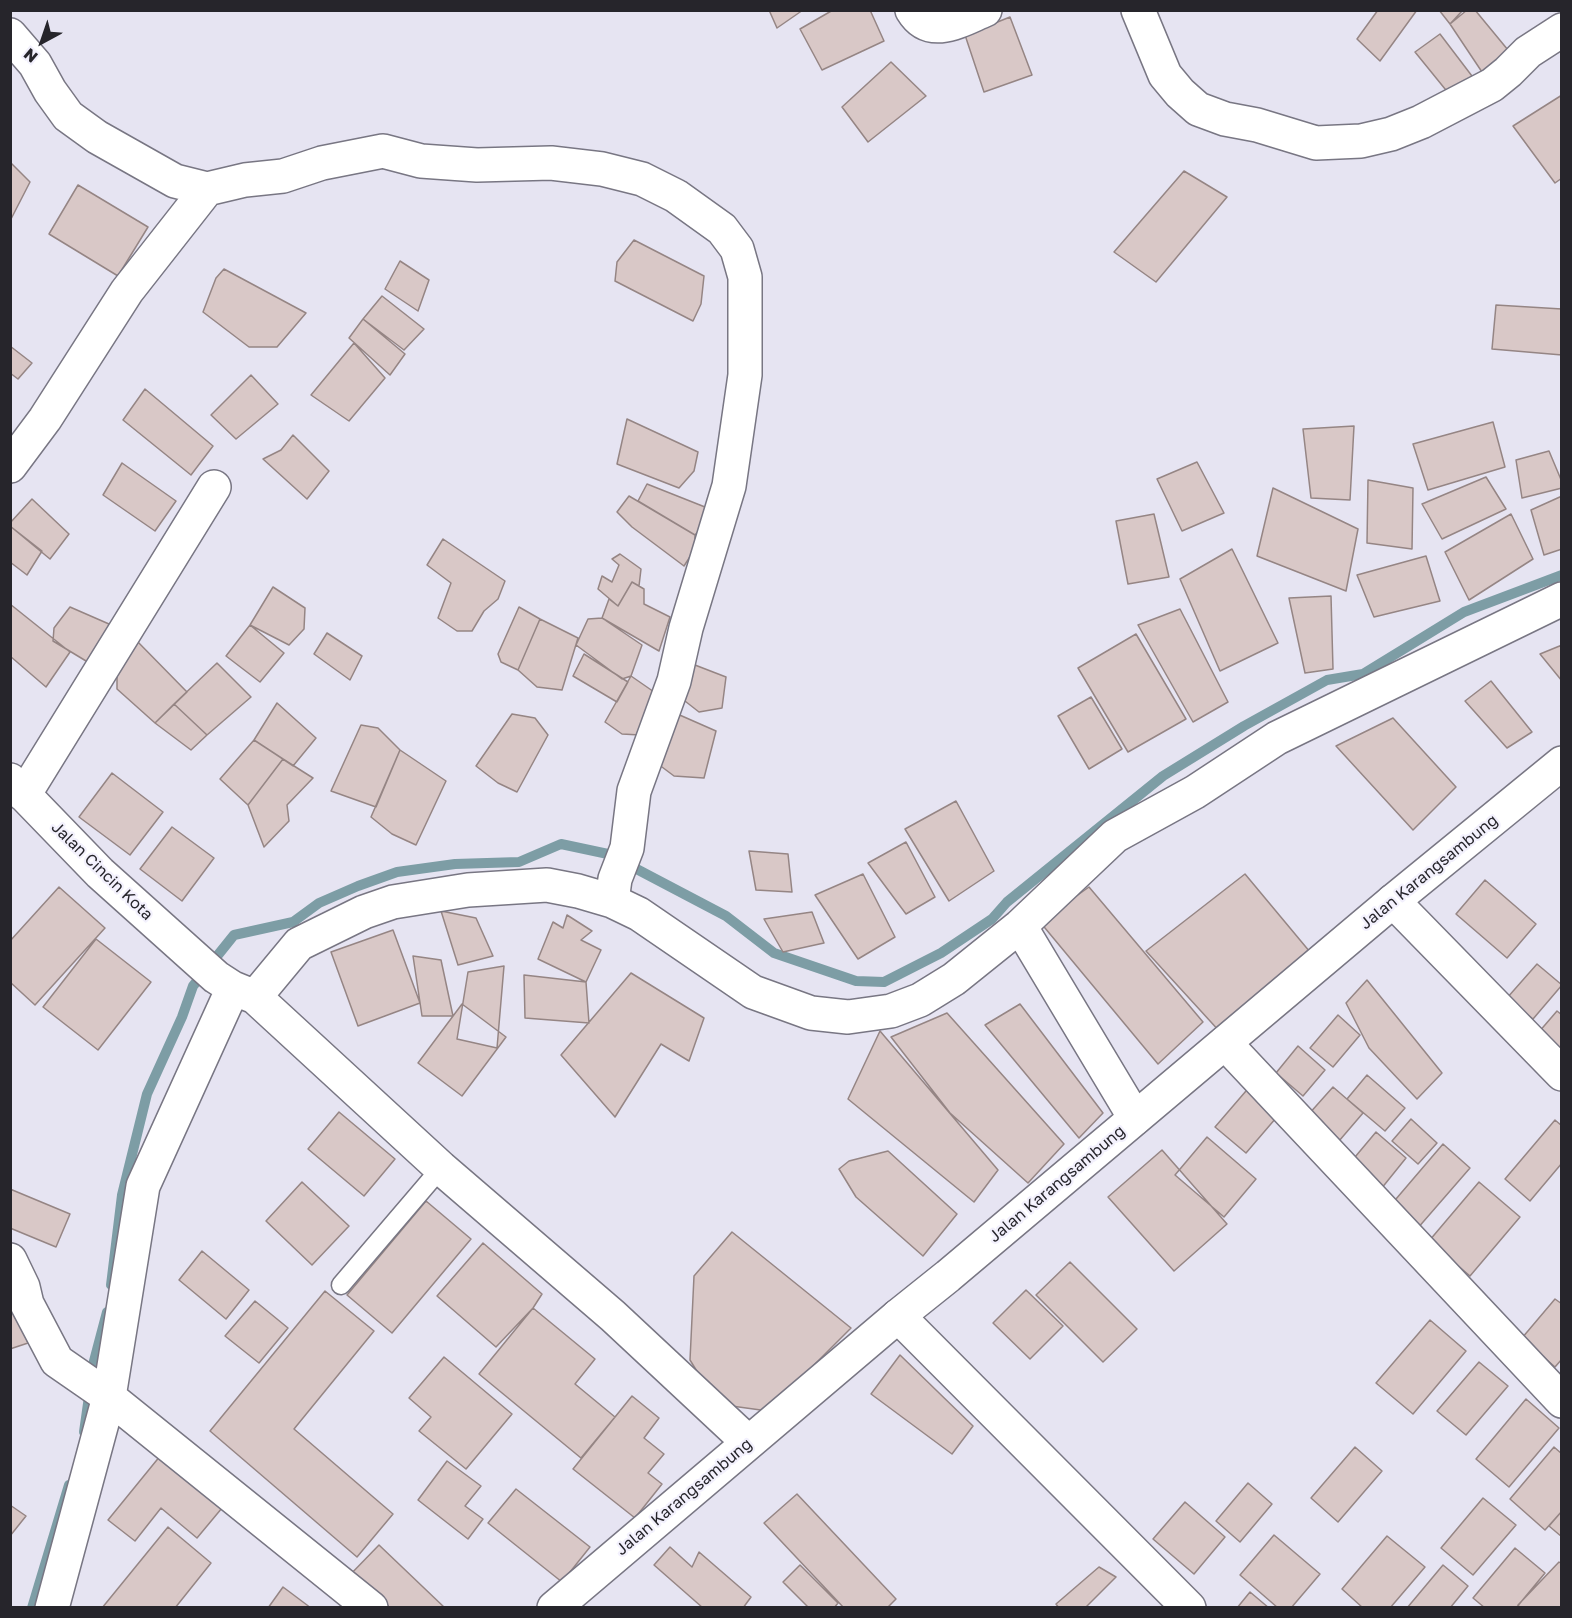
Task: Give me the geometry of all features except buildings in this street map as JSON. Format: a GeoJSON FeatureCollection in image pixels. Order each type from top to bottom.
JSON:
{"type":"FeatureCollection","features":[{"type":"Feature","properties":{"kind":"street"},"geometry":{"type":"LineString","coordinates":[[912,10],[923,23],[932,27],[943,27],[985,10]]}},
{"type":"Feature","properties":{"kind":"street"},"geometry":{"type":"LineString","coordinates":[[1138,10],[1165,75],[1198,109],[1225,119],[1257,125],[1317,143],[1361,141],[1391,134],[1421,122],[1492,85],[1528,52],[1562,30]]}},
{"type":"Feature","properties":{"kind":"street"},"geometry":{"type":"LineString","coordinates":[[10,35],[35,64],[50,91],[68,116],[97,137],[175,181],[207,189],[245,180],[283,176],[322,163],[383,151],[421,161],[477,165],[551,163],[602,169],[642,179],[676,196],[722,229],[737,249],[746,278],[746,375],[729,486],[686,628],[674,681],[634,791],[627,848],[614,890]]}},
{"type":"Feature","properties":{"kind":"street"},"geometry":{"type":"LineString","coordinates":[[10,466],[45,419],[105,323],[207,189]]}},
{"type":"Feature","properties":{"kind":"street"},"geometry":{"type":"LineString","coordinates":[[17,788],[214,487]]}},
{"type":"Feature","properties":{"kind":"street"},"geometry":{"type":"LineString","coordinates":[[52,1608],[105,1395],[143,1186],[225,980],[364,912],[393,902],[468,890],[547,885],[579,891],[614,890],[639,914],[753,992],[810,1013],[848,1017],[891,1011],[920,1000],[954,979],[1020,926],[1115,836],[1195,792],[1277,738],[1562,599]]}},
{"type":"Feature","properties":{"kind":"street","name":"Jalan Karangsambung"},"geometry":{"type":"LineString","coordinates":[[554,1608],[748,1442],[1393,901],[1562,764]]}},
{"type":"Feature","properties":{"kind":"street","name":"Jalan Cincin Kota"},"geometry":{"type":"LineString","coordinates":[[17,788],[100,873],[613,1316],[748,1442]]}},
{"type":"Feature","properties":{"kind":"street"},"geometry":{"type":"LineString","coordinates":[[1393,901],[1562,1074]]}},
{"type":"Feature","properties":{"kind":"street"},"geometry":{"type":"LineString","coordinates":[[1020,926],[1136,1118]]}},
{"type":"Feature","properties":{"kind":"street"},"geometry":{"type":"LineString","coordinates":[[1226,1043],[1562,1401]]}},
{"type":"Feature","properties":{"kind":"street"},"geometry":{"type":"LineString","coordinates":[[10,1260],[23,1287],[27,1304],[57,1361],[105,1395],[371,1608]]}},
{"type":"Feature","properties":{"kind":"street"},"geometry":{"type":"LineString","coordinates":[[898,1316],[1189,1608]]}},
{"type":"Feature","properties":{"kind":"lane"},"geometry":{"type":"LineString","coordinates":[[341,1285],[441,1168]]}},
{"type":"Feature","properties":{"kind":"waterway"},"geometry":{"type":"LineString","coordinates":[[111,1285],[122,1195],[147,1094],[182,1017],[193,986],[234,935],[293,922],[319,903],[397,872],[455,864],[519,862],[561,844],[608,854],[726,916],[774,953],[856,981],[884,982],[941,953],[992,919],[1007,902],[1163,776],[1244,726],[1327,680],[1363,674],[1464,612],[1562,575]]}},
{"type":"Feature","properties":{"kind":"waterway"},"geometry":{"type":"LineString","coordinates":[[84,1432],[94,1361],[107,1312]]}},
{"type":"Feature","properties":{"kind":"waterway"},"geometry":{"type":"LineString","coordinates":[[32,1608],[69,1485]]}}]}
